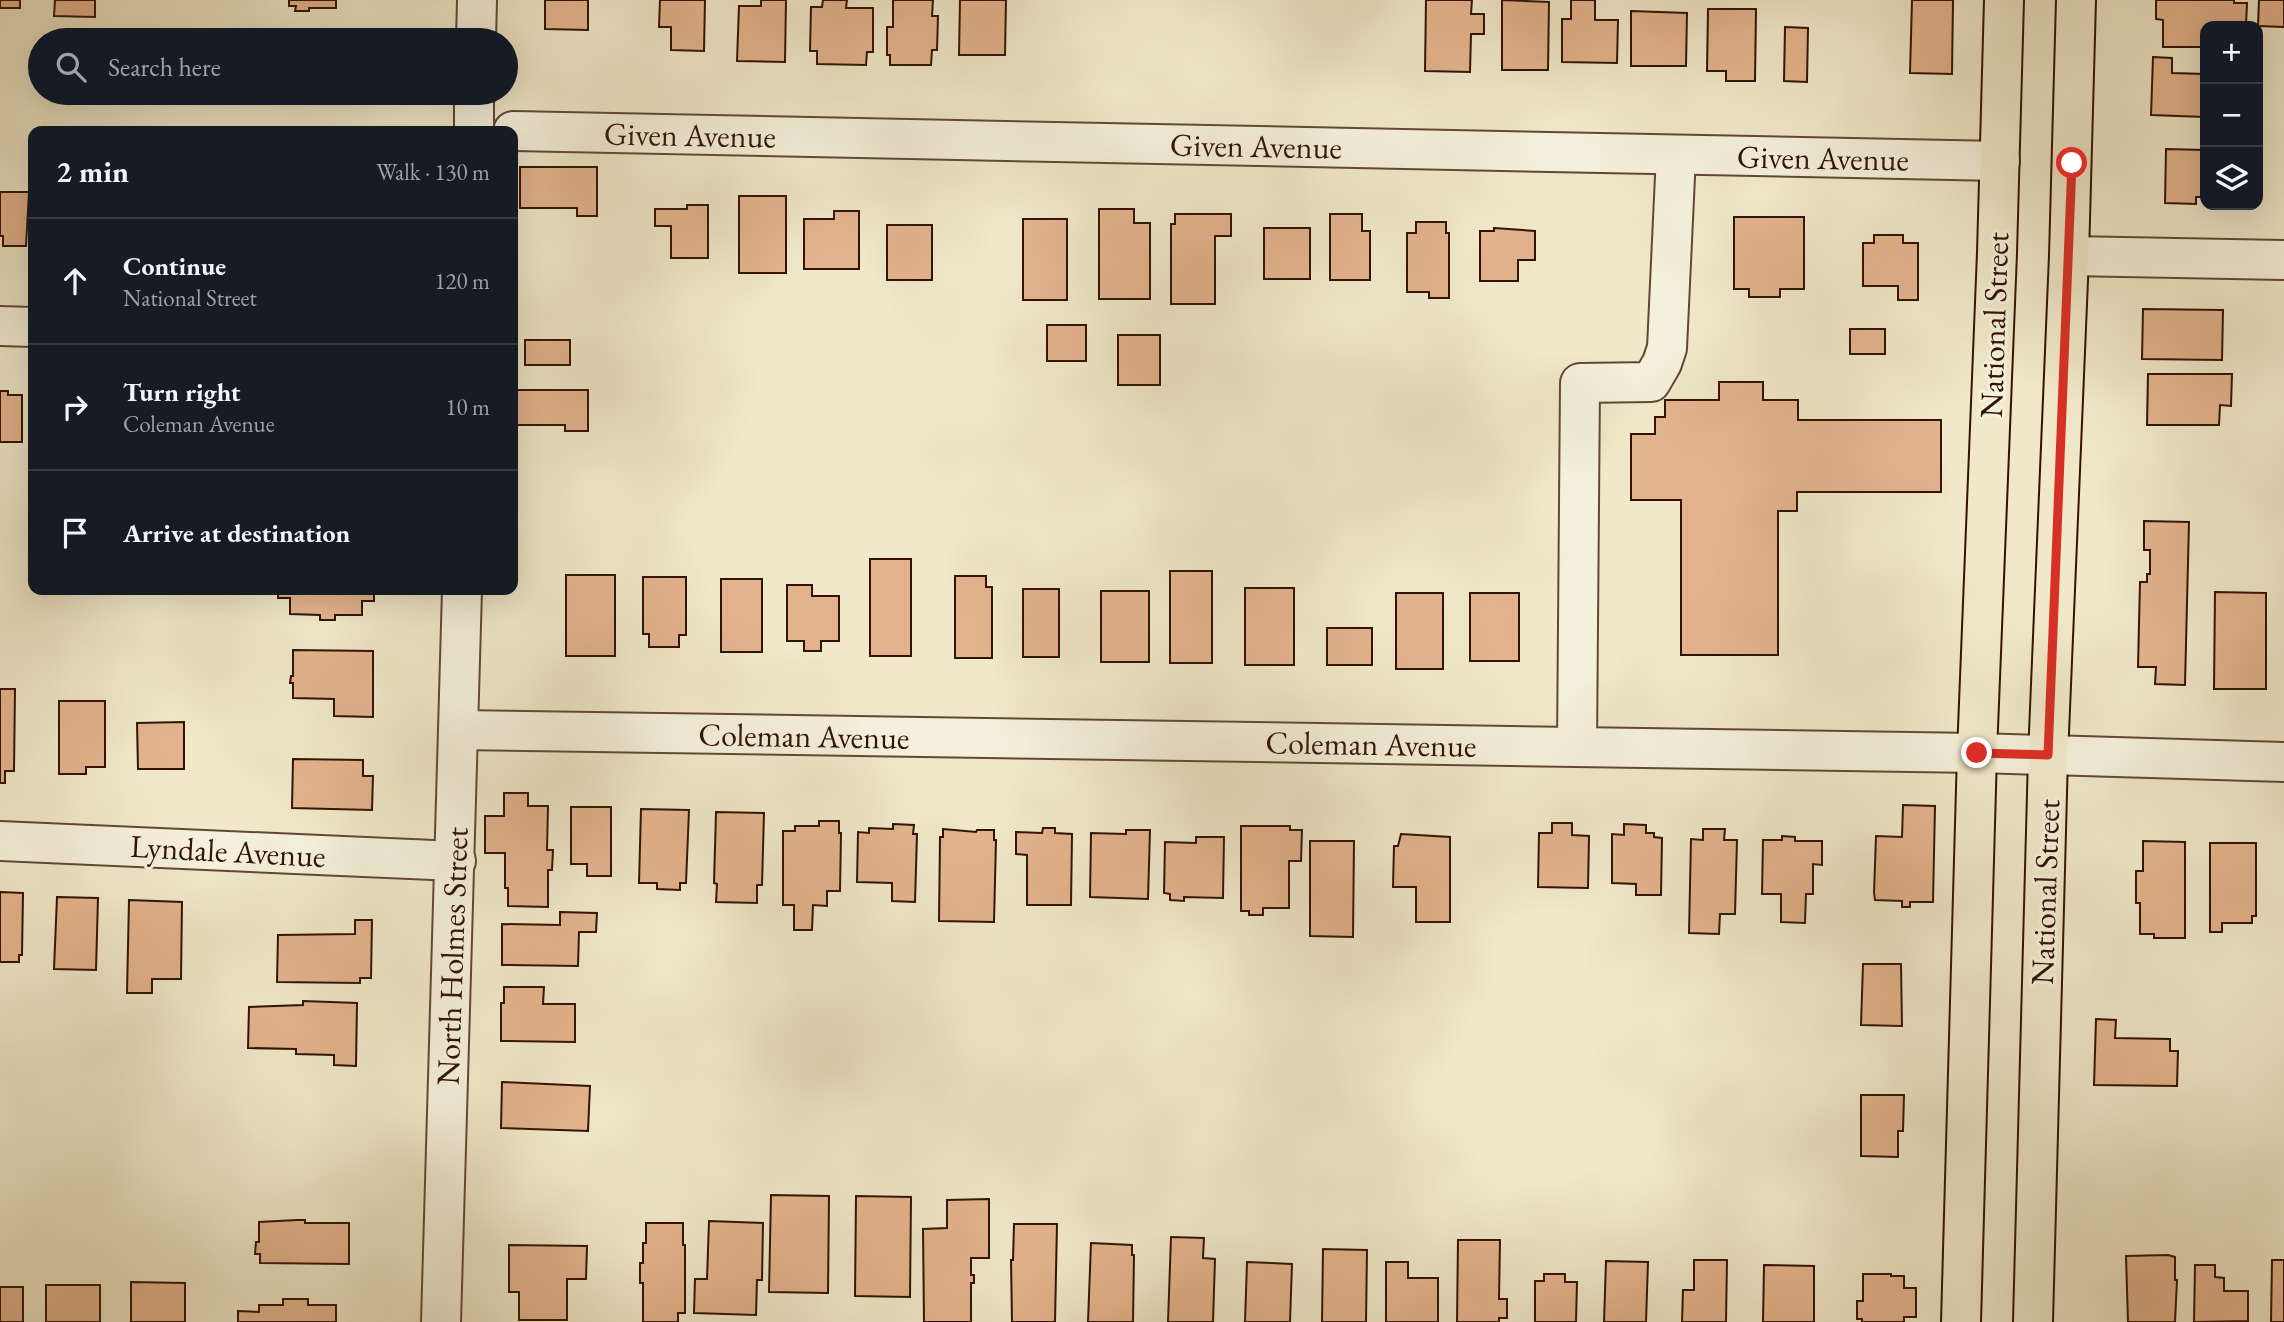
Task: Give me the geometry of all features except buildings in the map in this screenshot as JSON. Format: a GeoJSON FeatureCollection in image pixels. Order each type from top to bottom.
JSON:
{"type":"FeatureCollection","features":[{"type":"Feature","properties":{"kind":"main road","name":"National Street"},"geometry":{"type":"LineString","coordinates":[[1961,1322],[1977,753],[2004,0]]}},
{"type":"Feature","properties":{"kind":"main road","name":"National Street"},"geometry":{"type":"LineString","coordinates":[[2033,1322],[2048,755],[2076,0]]}},
{"type":"Feature","properties":{"kind":"street"},"geometry":{"type":"LineString","coordinates":[[476,28],[477,0]]}},
{"type":"Feature","properties":{"kind":"street"},"geometry":{"type":"LineString","coordinates":[[474,105],[474,126]]}},
{"type":"Feature","properties":{"kind":"street","name":"Given Avenue"},"geometry":{"type":"LineString","coordinates":[[518,131],[2000,161]]}},
{"type":"Feature","properties":{"kind":"street"},"geometry":{"type":"LineString","coordinates":[[1577,747],[1580,383],[1651,382],[1662,363],[1667,348],[1676,155]]}},
{"type":"Feature","properties":{"kind":"street"},"geometry":{"type":"LineString","coordinates":[[2068,256],[2284,260]]}},
{"type":"Feature","properties":{"kind":"street"},"geometry":{"type":"LineString","coordinates":[[0,326],[28,327]]}},
{"type":"Feature","properties":{"kind":"street","name":"North Holmes Street"},"geometry":{"type":"LineString","coordinates":[[441,1322],[462,595]]}},
{"type":"Feature","properties":{"kind":"street","name":"Coleman Avenue"},"geometry":{"type":"LineString","coordinates":[[459,730],[1977,753],[2284,762]]}},
{"type":"Feature","properties":{"kind":"street","name":"Lyndale Avenue"},"geometry":{"type":"LineString","coordinates":[[0,841],[456,861]]}},
{"type":"Feature","properties":{"kind":"route"},"geometry":{"type":"LineString","coordinates":[[1977,753],[2048,755],[2072,163]]}}]}
